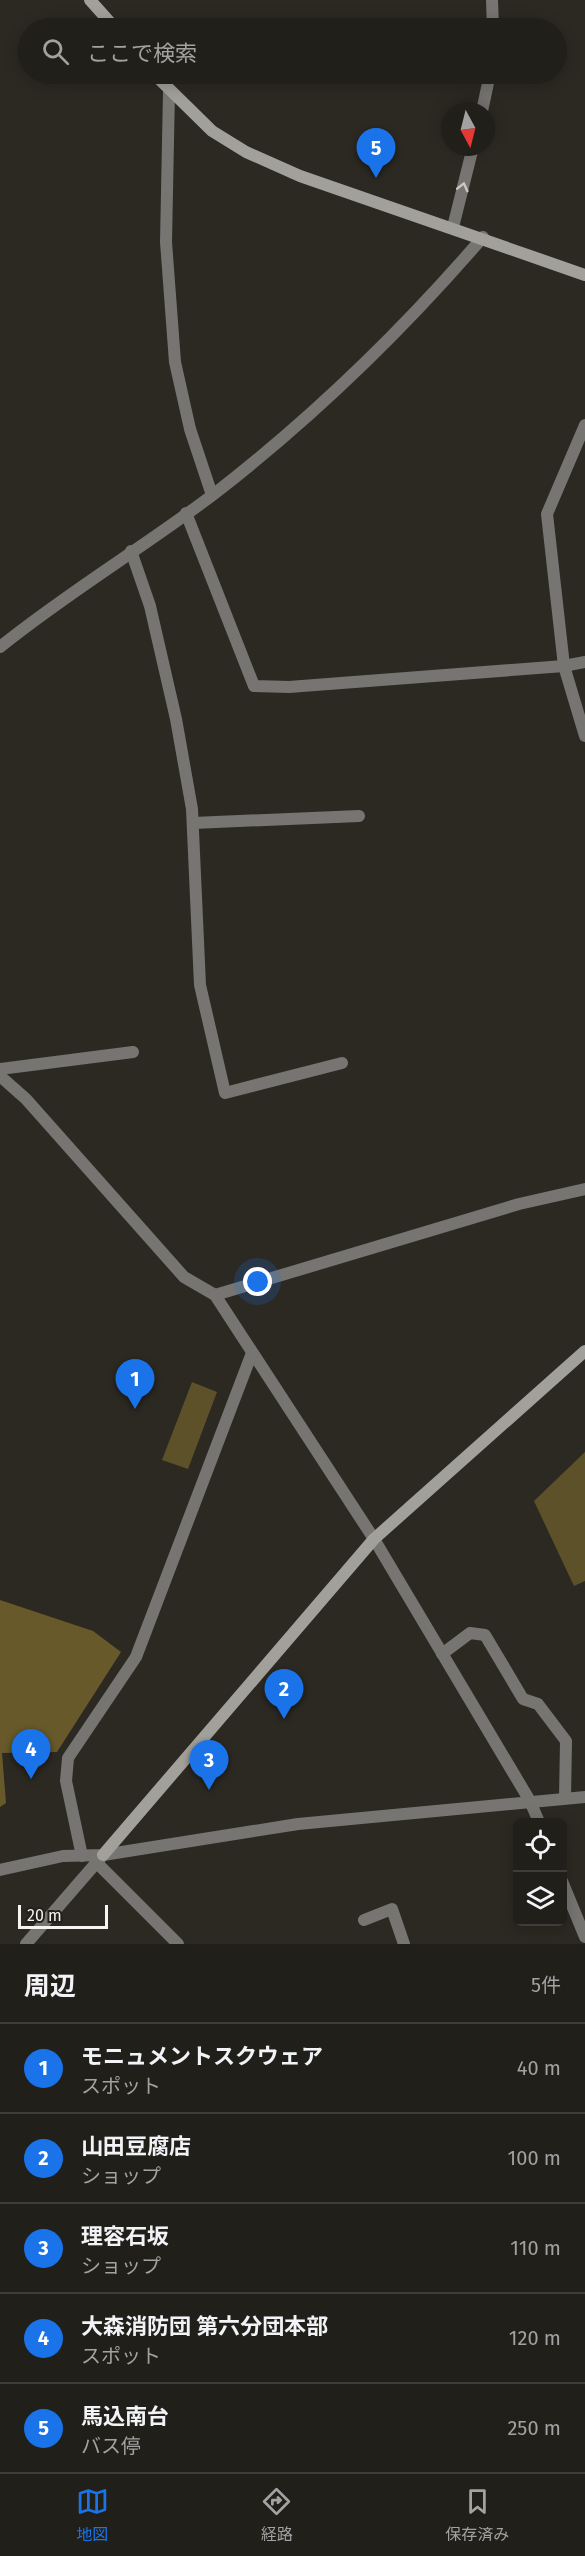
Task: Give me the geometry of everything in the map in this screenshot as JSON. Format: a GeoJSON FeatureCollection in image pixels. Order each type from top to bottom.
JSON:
{"type":"FeatureCollection","features":[{"type":"Feature","properties":{"kind":"street"},"geometry":{"type":"LineString","coordinates":[[90,0],[106,18]]}},
{"type":"Feature","properties":{"kind":"street"},"geometry":{"type":"LineString","coordinates":[[492,0],[493,18]]}},
{"type":"Feature","properties":{"kind":"street"},"geometry":{"type":"LineString","coordinates":[[163,84],[212,131],[246,152],[300,176],[483,237],[585,275]]}},
{"type":"Feature","properties":{"kind":"street"},"geometry":{"type":"LineString","coordinates":[[484,102],[487,84]]}},
{"type":"Feature","properties":{"kind":"street"},"geometry":{"type":"LineString","coordinates":[[169,91],[166,242],[175,362],[190,429],[212,495]]}},
{"type":"Feature","properties":{"kind":"street"},"geometry":{"type":"LineString","coordinates":[[453,227],[471,156]]}},
{"type":"Feature","properties":{"kind":"street"},"geometry":{"type":"LineString","coordinates":[[0,647],[47,609],[212,495],[311,414],[451,273],[483,237]]}},
{"type":"Feature","properties":{"kind":"street"},"geometry":{"type":"LineString","coordinates":[[585,425],[547,514],[564,666],[585,736]]}},
{"type":"Feature","properties":{"kind":"street"},"geometry":{"type":"LineString","coordinates":[[186,513],[254,686],[289,687],[564,666],[585,662]]}},
{"type":"Feature","properties":{"kind":"street"},"geometry":{"type":"LineString","coordinates":[[131,551],[150,606],[171,696],[192,823],[200,985],[225,1093],[342,1063]]}},
{"type":"Feature","properties":{"kind":"street"},"geometry":{"type":"LineString","coordinates":[[192,823],[359,816]]}},
{"type":"Feature","properties":{"kind":"street"},"geometry":{"type":"LineString","coordinates":[[0,1069],[133,1053]]}},
{"type":"Feature","properties":{"kind":"street"},"geometry":{"type":"LineString","coordinates":[[0,1076],[26,1100],[184,1277],[215,1295],[374,1539],[530,1801],[537,1818]]}},
{"type":"Feature","properties":{"kind":"street"},"geometry":{"type":"LineString","coordinates":[[215,1295],[519,1204],[585,1189]]}},
{"type":"Feature","properties":{"kind":"street"},"geometry":{"type":"LineString","coordinates":[[26,1944],[374,1539],[585,1351]]}},
{"type":"Feature","properties":{"kind":"street"},"geometry":{"type":"LineString","coordinates":[[82,1856],[66,1781],[64,1756],[136,1657],[252,1353]]}},
{"type":"Feature","properties":{"kind":"street"},"geometry":{"type":"LineString","coordinates":[[442,1654],[470,1633],[485,1635],[523,1700],[537,1704],[566,1741],[565,1798]]}},
{"type":"Feature","properties":{"kind":"street"},"geometry":{"type":"LineString","coordinates":[[0,1870],[63,1856],[100,1859],[298,1824],[585,1797]]}},
{"type":"Feature","properties":{"kind":"street"},"geometry":{"type":"LineString","coordinates":[[100,1859],[178,1944]]}},
{"type":"Feature","properties":{"kind":"street"},"geometry":{"type":"LineString","coordinates":[[567,1893],[585,1936]]}},
{"type":"Feature","properties":{"kind":"street"},"geometry":{"type":"LineString","coordinates":[[363,1920],[392,1909],[404,1944]]}},
{"type":"Feature","properties":{"kind":"shaded area"},"geometry":{"type":"Polygon","coordinates":[[[192,1382],[217,1392],[188,1469],[162,1460],[192,1382]]]}},
{"type":"Feature","properties":{"kind":"shaded area"},"geometry":{"type":"Polygon","coordinates":[[[585,1452],[585,1581],[574,1586],[534,1501],[585,1452]]]}},
{"type":"Feature","properties":{"kind":"shaded area"},"geometry":{"type":"Polygon","coordinates":[[[0,1600],[93,1631],[121,1652],[57,1752],[2,1753],[6,1803],[0,1807],[0,1600]]]}},
{"type":"Feature","properties":{"kind":"place","name":"馬込南台"},"geometry":{"type":"Point","coordinates":[376,178]}},
{"type":"Feature","properties":{"kind":"place","name":"モニュメントスクウェア"},"geometry":{"type":"Point","coordinates":[135,1409]}},
{"type":"Feature","properties":{"kind":"place","name":"山田豆腐店"},"geometry":{"type":"Point","coordinates":[284,1719]}},
{"type":"Feature","properties":{"kind":"place","name":"大森消防団 第六分団本部"},"geometry":{"type":"Point","coordinates":[31,1779]}},
{"type":"Feature","properties":{"kind":"place","name":"理容石坂"},"geometry":{"type":"Point","coordinates":[209,1790]}}]}
